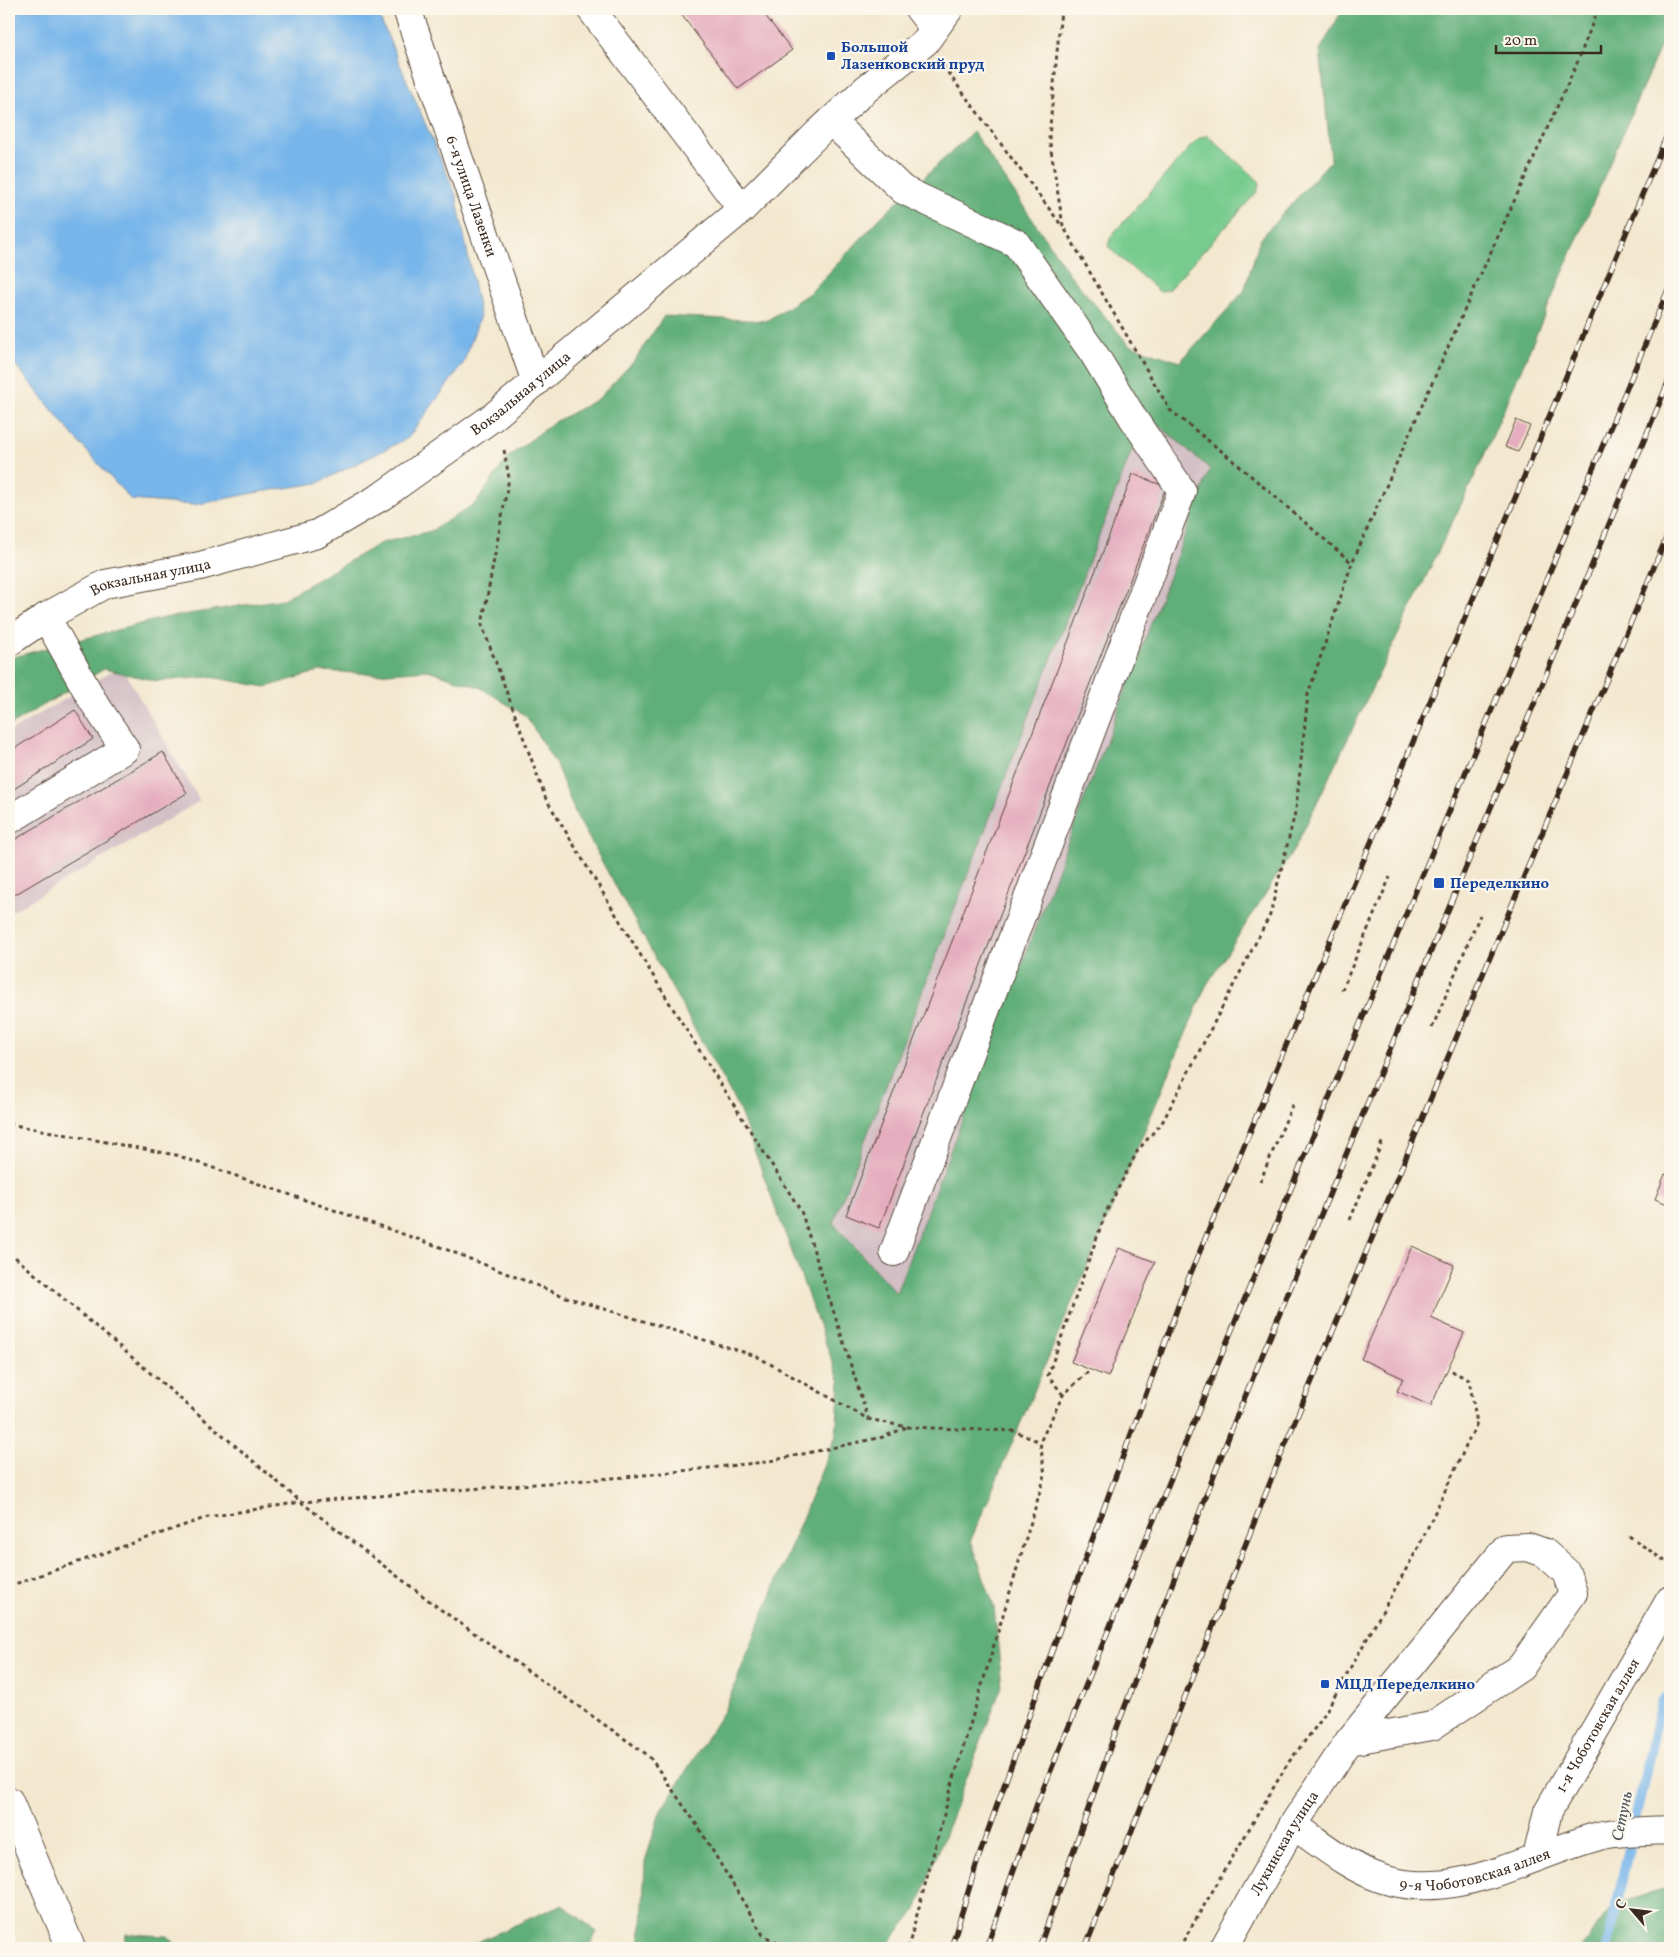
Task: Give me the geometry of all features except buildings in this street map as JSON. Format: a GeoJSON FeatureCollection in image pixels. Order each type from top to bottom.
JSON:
{"type":"FeatureCollection","features":[{"type":"Feature","properties":{"kind":"street","name":"6-я улица Лазенки"},"geometry":{"type":"LineString","coordinates":[[407,9],[536,382]]}},
{"type":"Feature","properties":{"kind":"street"},"geometry":{"type":"LineString","coordinates":[[591,9],[742,208]]}},
{"type":"Feature","properties":{"kind":"street","name":"Вокзальная улица"},"geometry":{"type":"LineString","coordinates":[[9,642],[46,617],[105,584],[200,566],[317,534],[382,496],[493,417],[742,208],[866,89],[932,22]]}},
{"type":"Feature","properties":{"kind":"street"},"geometry":{"type":"LineString","coordinates":[[831,121],[903,190],[1016,243],[1094,354],[1182,491],[894,1252]]}},
{"type":"Feature","properties":{"kind":"street"},"geometry":{"type":"LineString","coordinates":[[9,820],[125,749],[92,701],[46,617]]}},
{"type":"Feature","properties":{"kind":"street","name":"Лукинская улица"},"geometry":{"type":"LineString","coordinates":[[1224,1948],[1292,1824],[1350,1741],[1506,1548],[1528,1547],[1545,1553],[1566,1572],[1574,1593],[1521,1667],[1432,1726],[1350,1741]]}},
{"type":"Feature","properties":{"kind":"street","name":"1-я Чоботовская аллея"},"geometry":{"type":"LineString","coordinates":[[1537,1857],[1548,1811],[1670,1600]]}},
{"type":"Feature","properties":{"kind":"street"},"geometry":{"type":"LineString","coordinates":[[9,1802],[71,1948]]}},
{"type":"Feature","properties":{"kind":"street","name":"9-я Чоботовская аллея"},"geometry":{"type":"LineString","coordinates":[[1292,1824],[1358,1868],[1379,1878],[1404,1884],[1432,1886],[1470,1879],[1600,1835],[1670,1830]]}},
{"type":"Feature","properties":{"kind":"path"},"geometry":{"type":"LineString","coordinates":[[1059,9],[1061,10],[1049,136],[1063,226]]}},
{"type":"Feature","properties":{"kind":"path"},"geometry":{"type":"LineString","coordinates":[[1063,1395],[1048,1375],[1106,1212],[1138,1150],[1163,1121],[1270,914],[1296,809],[1308,694],[1352,563],[1468,300],[1578,61],[1598,9]]}},
{"type":"Feature","properties":{"kind":"path"},"geometry":{"type":"LineString","coordinates":[[932,22],[1063,226],[1170,410],[1230,458],[1352,563]]}},
{"type":"Feature","properties":{"kind":"path"},"geometry":{"type":"LineString","coordinates":[[503,442],[509,478],[482,625],[546,799],[672,1007],[801,1211],[868,1419]]}},
{"type":"Feature","properties":{"kind":"path"},"geometry":{"type":"LineString","coordinates":[[1342,990],[1390,877]]}},
{"type":"Feature","properties":{"kind":"path"},"geometry":{"type":"LineString","coordinates":[[1432,1028],[1480,915]]}},
{"type":"Feature","properties":{"kind":"path"},"geometry":{"type":"LineString","coordinates":[[1260,1182],[1293,1102]]}},
{"type":"Feature","properties":{"kind":"path"},"geometry":{"type":"LineString","coordinates":[[9,1124],[185,1158],[440,1247],[566,1297],[756,1356],[868,1419],[907,1427],[1014,1430],[1040,1442]]}},
{"type":"Feature","properties":{"kind":"path"},"geometry":{"type":"LineString","coordinates":[[1350,1220],[1383,1140]]}},
{"type":"Feature","properties":{"kind":"path"},"geometry":{"type":"LineString","coordinates":[[9,1252],[301,1502],[440,1610],[649,1756],[699,1828],[763,1935],[787,1948]]}},
{"type":"Feature","properties":{"kind":"path"},"geometry":{"type":"LineString","coordinates":[[1179,1948],[1288,1763],[1321,1720],[1418,1548],[1477,1423],[1469,1380],[1448,1369]]}},
{"type":"Feature","properties":{"kind":"path"},"geometry":{"type":"LineString","coordinates":[[908,1948],[952,1785],[1044,1475],[1040,1442],[1063,1395],[1090,1370]]}},
{"type":"Feature","properties":{"kind":"path"},"geometry":{"type":"LineString","coordinates":[[9,1586],[208,1517],[301,1502],[624,1477],[765,1462],[883,1437],[907,1427]]}},
{"type":"Feature","properties":{"kind":"path"},"geometry":{"type":"LineString","coordinates":[[1629,1536],[1666,1562]]}},
{"type":"Feature","properties":{"kind":"shaded area"},"geometry":{"type":"Polygon","coordinates":[[[1146,414],[1211,469],[896,1294],[833,1223],[1146,414]]]}},
{"type":"Feature","properties":{"kind":"shaded area"},"geometry":{"type":"Polygon","coordinates":[[[121,666],[200,801],[9,913],[9,732],[121,666]]]}},
{"type":"Feature","properties":{"kind":"green space"},"geometry":{"type":"Polygon","coordinates":[[[1343,9],[1670,9],[1670,24],[1480,465],[1295,848],[1206,986],[971,1540],[994,1607],[1002,1686],[916,1910],[885,1948],[638,1948],[642,1925],[645,1862],[660,1812],[724,1711],[836,1435],[840,1382],[739,1109],[576,815],[556,765],[526,716],[481,688],[428,670],[375,674],[320,671],[266,687],[211,677],[157,681],[104,669],[9,726],[9,660],[13,657],[163,618],[283,599],[381,543],[431,531],[476,503],[509,456],[553,423],[598,399],[634,361],[664,316],[766,321],[811,292],[881,217],[973,132],[1071,276],[1129,345],[1180,362],[1244,291],[1260,239],[1331,160],[1320,50],[1343,9]],[[1146,414],[833,1223],[896,1293],[1210,469],[1146,414]]]}},
{"type":"Feature","properties":{"kind":"green space"},"geometry":{"type":"Polygon","coordinates":[[[1207,135],[1260,182],[1257,192],[1169,289],[1160,292],[1108,246],[1111,236],[1191,146],[1198,139],[1207,135]]]}},
{"type":"Feature","properties":{"kind":"green space"},"geometry":{"type":"Polygon","coordinates":[[[1670,1887],[1670,1948],[1580,1948],[1616,1903],[1670,1887]]]}},
{"type":"Feature","properties":{"kind":"green space"},"geometry":{"type":"Polygon","coordinates":[[[562,1904],[597,1932],[588,1948],[464,1948],[562,1904]]]}},
{"type":"Feature","properties":{"kind":"green space"},"geometry":{"type":"Polygon","coordinates":[[[126,1934],[168,1936],[179,1948],[125,1948],[126,1934]]]}},
{"type":"Feature","properties":{"kind":"water"},"geometry":{"type":"Polygon","coordinates":[[[10,9],[376,9],[456,195],[480,316],[463,364],[408,438],[318,483],[194,505],[131,500],[76,439],[9,357],[10,9]]]}},
{"type":"Feature","properties":{"kind":"waterway","name":"Сетунь"},"geometry":{"type":"LineString","coordinates":[[1607,1948],[1661,1702],[1670,1695]]}},
{"type":"Feature","properties":{"kind":"railway"},"geometry":{"type":"LineString","coordinates":[[951,1948],[979,1856],[1073,1592],[1187,1282],[1670,128]]}},
{"type":"Feature","properties":{"kind":"railway"},"geometry":{"type":"LineString","coordinates":[[986,1948],[1037,1804],[1240,1310],[1670,285]]}},
{"type":"Feature","properties":{"kind":"railway"},"geometry":{"type":"LineString","coordinates":[[1039,1948],[1119,1722],[1234,1423],[1670,378]]}},
{"type":"Feature","properties":{"kind":"railway"},"geometry":{"type":"LineString","coordinates":[[1085,1948],[1285,1445],[1670,529]]}},
{"type":"Feature","properties":{"kind":"place","name":"Большой Лазенковский пруд"},"geometry":{"type":"Point","coordinates":[831,56]}},
{"type":"Feature","properties":{"kind":"place","name":"Переделкино"},"geometry":{"type":"Point","coordinates":[1439,883]}},
{"type":"Feature","properties":{"kind":"place","name":"МЦД Переделкино"},"geometry":{"type":"Point","coordinates":[1325,1684]}}]}
